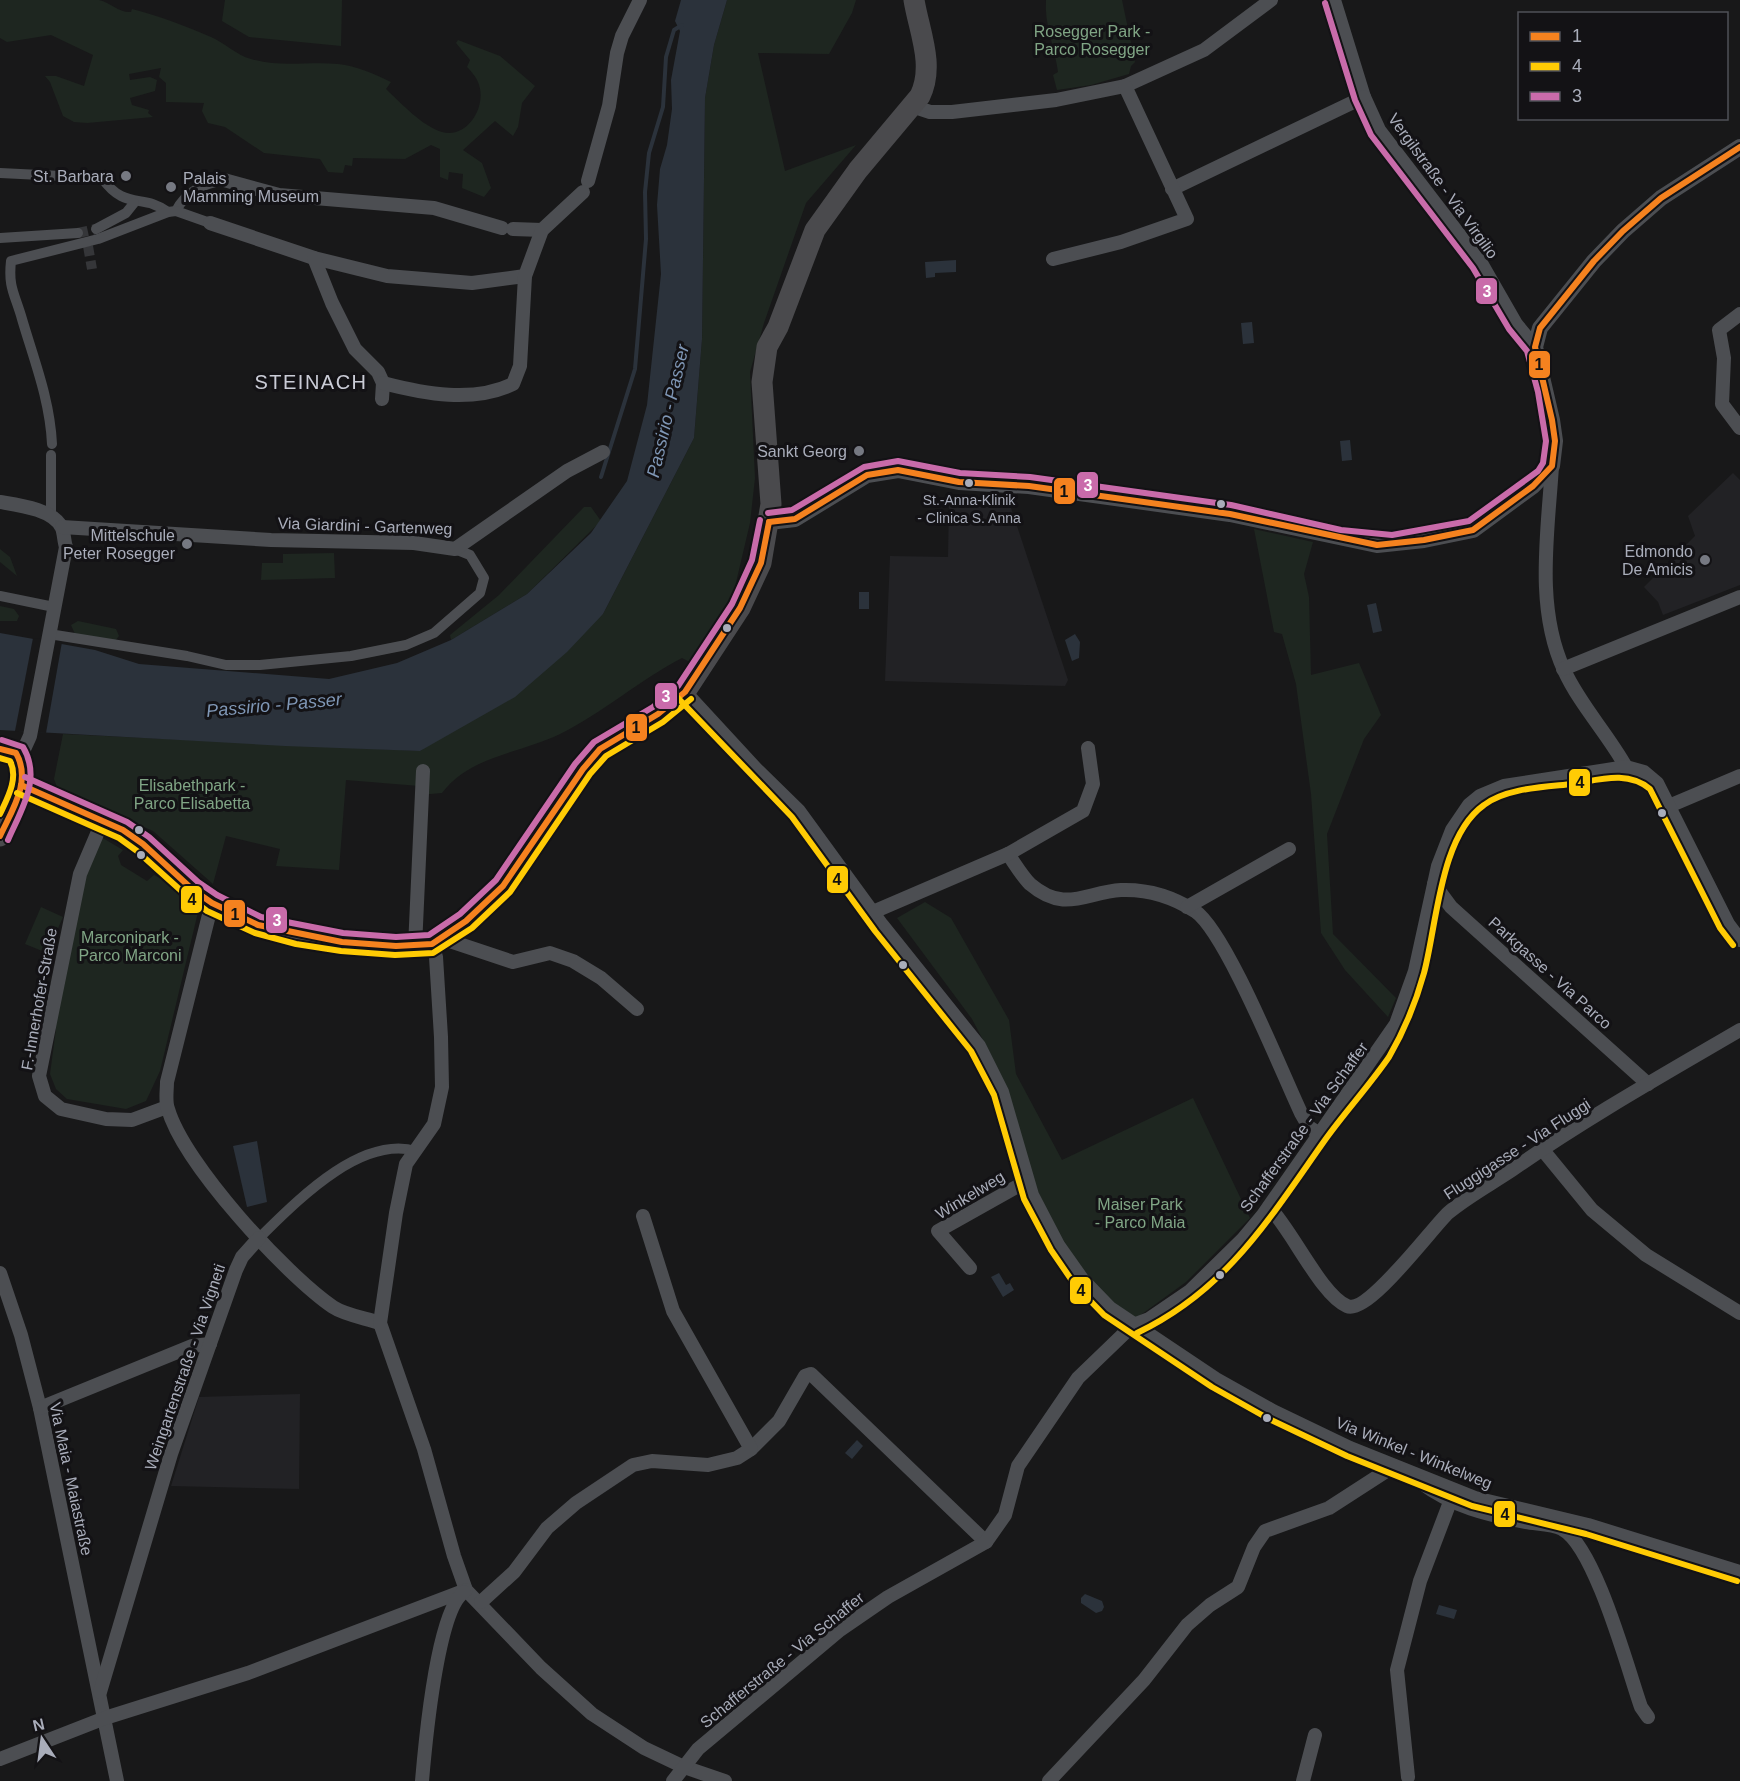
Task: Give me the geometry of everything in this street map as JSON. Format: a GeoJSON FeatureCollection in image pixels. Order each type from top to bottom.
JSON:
{"type":"FeatureCollection","features":[{"type":"Feature","properties":{"kind":"main road"},"geometry":{"type":"LineString","coordinates":[[21,785],[103,820],[143,844],[192,889],[212,903],[258,925],[297,935],[342,942],[431,942],[466,921],[503,886],[583,769],[600,749],[658,714],[685,692],[740,608],[761,563],[769,522],[771,497],[762,382],[767,347],[815,230],[858,170],[912,106],[926,85],[927,72],[914,0]]}},
{"type":"Feature","properties":{"kind":"main road"},"geometry":{"type":"LineString","coordinates":[[0,749],[11,750],[20,758],[21,785],[0,836]]}},
{"type":"Feature","properties":{"kind":"street"},"geometry":{"type":"LineString","coordinates":[[314,258],[332,303],[355,348],[381,378],[415,392],[479,394],[498,392],[513,384],[520,366],[525,276],[542,230],[585,187],[609,106],[617,53],[622,36],[640,0]]}},
{"type":"Feature","properties":{"kind":"street"},"geometry":{"type":"LineString","coordinates":[[912,106],[930,112],[952,112],[1056,100],[1125,86],[1204,50],[1271,0]]}},
{"type":"Feature","properties":{"kind":"street","name":"Vergilstraße - Via Virgilio"},"geometry":{"type":"LineString","coordinates":[[1334,0],[1364,97],[1379,130],[1480,263],[1516,324],[1535,347]]}},
{"type":"Feature","properties":{"kind":"street"},"geometry":{"type":"LineString","coordinates":[[1053,259],[1121,242],[1187,219],[1125,86]]}},
{"type":"Feature","properties":{"kind":"street"},"geometry":{"type":"LineString","coordinates":[[1172,189],[1364,97]]}},
{"type":"Feature","properties":{"kind":"street"},"geometry":{"type":"LineString","coordinates":[[1740,147],[1661,198],[1623,231],[1598,256],[1540,328],[1535,347],[1555,441],[1545,584],[1552,629],[1563,669],[1582,704],[1610,739],[1626,767],[1635,767],[1652,777],[1728,924],[1740,940]]}},
{"type":"Feature","properties":{"kind":"street"},"geometry":{"type":"LineString","coordinates":[[0,173],[102,177],[115,192],[134,203],[155,202],[172,211],[314,258],[387,276],[472,283],[525,276]]}},
{"type":"Feature","properties":{"kind":"street"},"geometry":{"type":"LineString","coordinates":[[51,516],[55,482],[49,404],[18,306],[5,287],[11,261],[98,239],[172,211],[183,197],[210,183],[224,180],[279,195],[434,208],[507,228],[542,230]]}},
{"type":"Feature","properties":{"kind":"street"},"geometry":{"type":"LineString","coordinates":[[96,229],[126,213],[134,203]]}},
{"type":"Feature","properties":{"kind":"street"},"geometry":{"type":"LineString","coordinates":[[0,238],[78,232]]}},
{"type":"Feature","properties":{"kind":"street"},"geometry":{"type":"LineString","coordinates":[[1740,314],[1719,330],[1724,358],[1722,405],[1740,428]]}},
{"type":"Feature","properties":{"kind":"street"},"geometry":{"type":"LineString","coordinates":[[381,378],[382,399]]}},
{"type":"Feature","properties":{"kind":"street","name":"Via Giardini - Gartenweg"},"geometry":{"type":"LineString","coordinates":[[62,527],[282,540],[414,543],[455,549],[567,471],[603,452]]}},
{"type":"Feature","properties":{"kind":"street"},"geometry":{"type":"LineString","coordinates":[[769,522],[795,519],[859,478],[898,470],[959,482],[1029,486],[1219,512],[1340,539],[1392,544],[1473,530],[1533,486],[1552,466]]}},
{"type":"Feature","properties":{"kind":"street"},"geometry":{"type":"LineString","coordinates":[[0,502],[21,505],[51,516],[62,527],[66,547],[30,735],[20,758]]}},
{"type":"Feature","properties":{"kind":"street"},"geometry":{"type":"LineString","coordinates":[[48,637],[187,656],[226,665],[260,665],[351,656],[406,645],[434,633],[480,594],[484,578],[470,555],[455,549]]}},
{"type":"Feature","properties":{"kind":"street"},"geometry":{"type":"LineString","coordinates":[[0,596],[54,607]]}},
{"type":"Feature","properties":{"kind":"street"},"geometry":{"type":"LineString","coordinates":[[1563,669],[1740,597]]}},
{"type":"Feature","properties":{"kind":"street","name":"Via Winkel - Winkelweg"},"geometry":{"type":"LineString","coordinates":[[685,692],[756,769],[799,811],[873,912],[979,1046],[1002,1092],[1032,1195],[1058,1245],[1082,1279],[1110,1308],[1132,1325],[1216,1379],[1273,1411],[1394,1466],[1475,1498],[1588,1525],[1740,1572]]}},
{"type":"Feature","properties":{"kind":"street"},"geometry":{"type":"LineString","coordinates":[[873,912],[1008,854],[1083,811],[1093,784],[1088,748]]}},
{"type":"Feature","properties":{"kind":"street","name":"Schafferstraße - Via Schaffer"},"geometry":{"type":"LineString","coordinates":[[673,1781],[698,1749],[840,1630],[888,1597],[986,1542],[1005,1515],[1018,1466],[1078,1378],[1132,1325],[1149,1319],[1190,1291],[1243,1239],[1269,1207],[1318,1133],[1377,1056],[1396,1024],[1415,971],[1434,884],[1452,830],[1469,805],[1480,795],[1504,786],[1626,767]]}},
{"type":"Feature","properties":{"kind":"street"},"geometry":{"type":"LineString","coordinates":[[423,771],[431,942],[436,957],[442,1087],[434,1124],[406,1164],[396,1213],[380,1323],[424,1449],[466,1590],[481,1602],[541,1668],[592,1714],[644,1748],[684,1767],[725,1781]]}},
{"type":"Feature","properties":{"kind":"street"},"geometry":{"type":"LineString","coordinates":[[1669,806],[1740,776]]}},
{"type":"Feature","properties":{"kind":"street","name":"F.-Innerhofer-Straße"},"geometry":{"type":"LineString","coordinates":[[103,820],[78,883],[39,1076],[45,1096],[61,1109],[106,1119],[132,1120],[167,1107]]}},
{"type":"Feature","properties":{"kind":"street"},"geometry":{"type":"LineString","coordinates":[[1187,907],[1289,849]]}},
{"type":"Feature","properties":{"kind":"street"},"geometry":{"type":"LineString","coordinates":[[1008,854],[1030,884],[1057,898],[1076,901],[1119,890],[1142,890],[1172,899],[1197,912],[1220,941],[1301,1113],[1309,1127],[1318,1133]]}},
{"type":"Feature","properties":{"kind":"street","name":"Parkgasse - Via Parco"},"geometry":{"type":"LineString","coordinates":[[1434,884],[1451,907],[1648,1084]]}},
{"type":"Feature","properties":{"kind":"street"},"geometry":{"type":"LineString","coordinates":[[212,903],[167,1082],[167,1107],[192,1159],[259,1238],[299,1280],[334,1308],[380,1323]]}},
{"type":"Feature","properties":{"kind":"street"},"geometry":{"type":"LineString","coordinates":[[431,942],[450,941],[513,962],[550,953],[573,961],[601,978],[637,1009]]}},
{"type":"Feature","properties":{"kind":"street","name":"Fluggigasse - Via Fluggi"},"geometry":{"type":"LineString","coordinates":[[1269,1207],[1281,1220],[1306,1260],[1333,1294],[1348,1307],[1354,1307],[1372,1297],[1449,1213],[1542,1149],[1740,1030]]}},
{"type":"Feature","properties":{"kind":"street","name":"Weingartenstraße - Via Vigneti"},"geometry":{"type":"LineString","coordinates":[[100,1694],[171,1454],[242,1257],[297,1201],[361,1156],[401,1146],[416,1151]]}},
{"type":"Feature","properties":{"kind":"street"},"geometry":{"type":"LineString","coordinates":[[1542,1149],[1592,1210],[1646,1255],[1740,1313]]}},
{"type":"Feature","properties":{"kind":"street","name":"Winkelweg"},"geometry":{"type":"LineString","coordinates":[[970,1268],[938,1231],[1028,1180]]}},
{"type":"Feature","properties":{"kind":"street"},"geometry":{"type":"LineString","coordinates":[[643,1216],[673,1311],[751,1449]]}},
{"type":"Feature","properties":{"kind":"street","name":"Via Maia - Maiastraße"},"geometry":{"type":"LineString","coordinates":[[0,1273],[21,1335],[40,1408],[117,1781]]}},
{"type":"Feature","properties":{"kind":"street"},"geometry":{"type":"LineString","coordinates":[[40,1408],[192,1346],[210,1344]]}},
{"type":"Feature","properties":{"kind":"street"},"geometry":{"type":"LineString","coordinates":[[481,1602],[514,1572],[547,1528],[576,1503],[633,1465],[652,1461],[708,1465],[736,1458],[751,1449],[779,1421],[805,1376],[811,1374],[986,1542]]}},
{"type":"Feature","properties":{"kind":"street"},"geometry":{"type":"LineString","coordinates":[[1049,1781],[1144,1680],[1187,1625],[1209,1605],[1238,1587],[1254,1548],[1266,1531],[1329,1508],[1394,1466]]}},
{"type":"Feature","properties":{"kind":"street"},"geometry":{"type":"LineString","coordinates":[[1410,1472],[1421,1484],[1450,1502],[1476,1512],[1562,1529],[1578,1543],[1592,1568],[1641,1707],[1648,1717]]}},
{"type":"Feature","properties":{"kind":"street"},"geometry":{"type":"LineString","coordinates":[[1408,1777],[1397,1670],[1420,1581],[1450,1502]]}},
{"type":"Feature","properties":{"kind":"street"},"geometry":{"type":"LineString","coordinates":[[0,1759],[105,1718],[248,1673],[466,1590]]}},
{"type":"Feature","properties":{"kind":"street"},"geometry":{"type":"LineString","coordinates":[[422,1781],[425,1743],[450,1610],[459,1595],[466,1590]]}},
{"type":"Feature","properties":{"kind":"street"},"geometry":{"type":"LineString","coordinates":[[1303,1781],[1315,1735]]}},
{"type":"Feature","properties":{"kind":"shaded area","name":"Edmondo De Amicis"},"geometry":{"type":"Polygon","coordinates":[[[1733,473],[1740,480],[1740,585],[1663,615],[1658,602],[1644,587],[1695,536],[1688,516],[1733,473]]]}},
{"type":"Feature","properties":{"kind":"shaded area"},"geometry":{"type":"Polygon","coordinates":[[[949,501],[1009,502],[1068,680],[1065,686],[885,681],[890,556],[948,557],[949,501]]]}},
{"type":"Feature","properties":{"kind":"shaded area"},"geometry":{"type":"Polygon","coordinates":[[[300,1394],[299,1489],[171,1486],[199,1397],[300,1394]]]}},
{"type":"Feature","properties":{"kind":"green space"},"geometry":{"type":"Polygon","coordinates":[[[0,0],[99,0],[123,11],[131,12],[132,9],[182,25],[216,40],[240,55],[262,62],[327,63],[359,68],[391,82],[386,89],[405,108],[420,120],[442,132],[451,133],[467,125],[474,118],[480,100],[478,82],[467,67],[470,60],[456,43],[458,40],[500,56],[535,86],[522,103],[518,127],[513,136],[495,121],[463,150],[482,163],[491,188],[484,197],[462,188],[463,174],[449,172],[448,180],[440,177],[440,149],[431,145],[405,159],[353,158],[352,166],[345,165],[343,173],[328,172],[320,159],[264,153],[225,127],[208,123],[202,111],[204,103],[166,102],[166,83],[159,77],[161,68],[129,74],[130,80],[150,77],[157,80],[155,91],[130,98],[132,105],[149,110],[148,113],[153,117],[87,123],[74,122],[63,116],[50,82],[45,76],[56,76],[84,86],[93,55],[51,35],[7,42],[0,38],[0,0]]]}},
{"type":"Feature","properties":{"kind":"green space"},"geometry":{"type":"Polygon","coordinates":[[[225,0],[342,0],[341,46],[249,37],[222,21],[225,0]]]}},
{"type":"Feature","properties":{"kind":"green space","name":"Elisabethpark - Parco Elisabetta"},"geometry":{"type":"Polygon","coordinates":[[[727,0],[856,0],[852,13],[829,54],[758,53],[785,171],[856,145],[806,203],[764,323],[750,372],[755,478],[750,523],[734,591],[692,663],[682,658],[576,726],[544,741],[481,763],[454,780],[442,793],[419,795],[419,786],[346,780],[339,870],[276,866],[280,849],[226,836],[213,884],[153,831],[57,787],[54,779],[63,734],[420,751],[603,614],[694,438],[702,339],[705,98],[714,45],[727,0]]]}},
{"type":"Feature","properties":{"kind":"green space","name":"Rosegger Park - Parco Rosegger"},"geometry":{"type":"Polygon","coordinates":[[[1046,0],[1122,0],[1135,62],[1129,74],[1091,85],[1057,90],[1053,75],[1058,72],[1047,18],[1046,0]]]}},
{"type":"Feature","properties":{"kind":"green space"},"geometry":{"type":"Polygon","coordinates":[[[584,507],[591,507],[601,521],[527,594],[451,640],[450,635],[499,595],[584,507]]]}},
{"type":"Feature","properties":{"kind":"green space"},"geometry":{"type":"Polygon","coordinates":[[[1254,529],[1313,542],[1304,574],[1309,597],[1311,675],[1359,663],[1381,715],[1364,739],[1327,834],[1333,934],[1396,998],[1388,1017],[1345,970],[1321,933],[1311,794],[1296,684],[1282,634],[1274,632],[1254,529]]]}},
{"type":"Feature","properties":{"kind":"green space"},"geometry":{"type":"Polygon","coordinates":[[[0,549],[10,557],[17,576],[0,562],[0,549]]]}},
{"type":"Feature","properties":{"kind":"green space"},"geometry":{"type":"Polygon","coordinates":[[[334,553],[335,578],[261,580],[262,563],[283,563],[283,554],[334,553]]]}},
{"type":"Feature","properties":{"kind":"green space"},"geometry":{"type":"Polygon","coordinates":[[[0,606],[14,609],[19,616],[17,621],[0,621],[0,606]]]}},
{"type":"Feature","properties":{"kind":"green space"},"geometry":{"type":"Polygon","coordinates":[[[78,621],[116,629],[119,636],[115,641],[75,634],[71,625],[78,621]]]}},
{"type":"Feature","properties":{"kind":"green space","name":"Marconipark - Parco Marconi"},"geometry":{"type":"Polygon","coordinates":[[[101,837],[123,850],[118,856],[121,865],[147,881],[154,875],[169,883],[199,908],[160,1071],[146,1101],[126,1109],[67,1099],[56,1089],[50,1074],[56,1029],[53,1028],[84,880],[101,837]]]}},
{"type":"Feature","properties":{"kind":"green space","name":"Maiser Park - Parco Maia"},"geometry":{"type":"Polygon","coordinates":[[[925,902],[951,918],[1009,1020],[1016,1074],[1062,1160],[1193,1098],[1250,1218],[1186,1282],[1131,1322],[1084,1278],[1036,1194],[992,1057],[972,1019],[897,918],[925,902]]]}},
{"type":"Feature","properties":{"kind":"green space"},"geometry":{"type":"Polygon","coordinates":[[[41,907],[63,917],[47,953],[25,944],[41,907]]]}},
{"type":"Feature","properties":{"kind":"water","name":"Passirio - Passer"},"geometry":{"type":"Polygon","coordinates":[[[681,0],[727,0],[714,45],[705,98],[702,339],[694,438],[603,614],[567,652],[515,697],[420,751],[0,730],[0,633],[95,650],[139,664],[329,679],[397,663],[451,640],[527,594],[591,533],[627,481],[647,405],[661,274],[657,205],[660,169],[667,145],[672,109],[671,80],[680,31],[675,21],[681,0]]]}},
{"type":"Feature","properties":{"kind":"water"},"geometry":{"type":"Polygon","coordinates":[[[956,260],[956,272],[935,273],[935,277],[926,278],[925,262],[956,260]]]}},
{"type":"Feature","properties":{"kind":"water"},"geometry":{"type":"Polygon","coordinates":[[[1252,322],[1254,343],[1243,344],[1241,323],[1252,322]]]}},
{"type":"Feature","properties":{"kind":"water"},"geometry":{"type":"Polygon","coordinates":[[[1350,440],[1352,460],[1342,461],[1340,441],[1350,440]]]}},
{"type":"Feature","properties":{"kind":"water"},"geometry":{"type":"Polygon","coordinates":[[[859,592],[869,592],[869,609],[859,609],[859,592]]]}},
{"type":"Feature","properties":{"kind":"water"},"geometry":{"type":"Polygon","coordinates":[[[1376,603],[1382,631],[1373,633],[1367,605],[1376,603]]]}},
{"type":"Feature","properties":{"kind":"water"},"geometry":{"type":"Polygon","coordinates":[[[1075,634],[1080,642],[1079,658],[1072,661],[1065,640],[1075,634]]]}},
{"type":"Feature","properties":{"kind":"water"},"geometry":{"type":"Polygon","coordinates":[[[257,1141],[267,1202],[247,1207],[233,1146],[257,1141]]]}},
{"type":"Feature","properties":{"kind":"water"},"geometry":{"type":"Polygon","coordinates":[[[999,1273],[1006,1285],[1010,1283],[1014,1290],[1003,1297],[991,1277],[999,1273]]]}},
{"type":"Feature","properties":{"kind":"water"},"geometry":{"type":"Polygon","coordinates":[[[857,1440],[863,1446],[852,1459],[845,1453],[857,1440]]]}},
{"type":"Feature","properties":{"kind":"water"},"geometry":{"type":"Polygon","coordinates":[[[1085,1594],[1102,1601],[1104,1607],[1102,1611],[1096,1613],[1081,1603],[1081,1598],[1085,1594]]]}},
{"type":"Feature","properties":{"kind":"water"},"geometry":{"type":"Polygon","coordinates":[[[1439,1605],[1457,1610],[1454,1619],[1436,1614],[1439,1605]]]}},
{"type":"Feature","properties":{"kind":"pier"},"geometry":{"type":"Polygon","coordinates":[[[33,638],[62,642],[46,733],[15,731],[33,638]]]}},
{"type":"Feature","properties":{"kind":"waterway"},"geometry":{"type":"LineString","coordinates":[[601,477],[635,369],[646,239],[645,192],[649,153],[663,107],[666,57],[674,30],[682,25]]}},
{"type":"Feature","properties":{"kind":"tunnel"},"geometry":{"type":"LineString","coordinates":[[78,233],[96,229]]}},
{"type":"Feature","properties":{"kind":"tunnel"},"geometry":{"type":"LineString","coordinates":[[88,246],[92,269]]}},
{"type":"Feature","properties":{"kind":"transit line","name":"3"},"geometry":{"type":"LineString","coordinates":[[768,513],[792,510],[864,467],[898,461],[960,473],[1030,477],[1231,505],[1341,530],[1392,535],[1469,521],[1538,471],[1543,463],[1546,441],[1538,392],[1527,351],[1509,329],[1473,268],[1371,135],[1355,100],[1325,3]]}},
{"type":"Feature","properties":{"kind":"transit line","name":"1"},"geometry":{"type":"LineString","coordinates":[[769,522],[795,519],[867,475],[898,470],[959,482],[1029,486],[1230,514],[1377,545],[1424,540],[1473,530],[1533,486],[1552,466],[1555,441],[1535,347],[1540,328],[1594,261],[1623,231],[1661,198],[1740,147]]}},
{"type":"Feature","properties":{"kind":"transit line","name":"3"},"geometry":{"type":"LineString","coordinates":[[25,777],[127,822],[149,837],[198,882],[217,895],[261,917],[343,933],[396,937],[429,935],[460,914],[496,880],[575,764],[594,742],[653,707],[678,686],[732,604],[752,560],[760,520]]}},
{"type":"Feature","properties":{"kind":"transit line","name":"1"},"geometry":{"type":"LineString","coordinates":[[21,785],[123,830],[143,844],[192,889],[212,903],[258,925],[342,942],[396,946],[432,944],[466,921],[503,886],[583,769],[600,749],[658,714],[685,692],[740,608],[761,563],[769,522]]}},
{"type":"Feature","properties":{"kind":"transit line","name":"4"},"geometry":{"type":"LineString","coordinates":[[678,698],[792,817],[875,931],[971,1051],[994,1095],[1024,1199],[1051,1250],[1075,1285],[1104,1315],[1212,1387],[1269,1419],[1347,1456],[1472,1506],[1586,1534],[1737,1581]]}},
{"type":"Feature","properties":{"kind":"transit line","name":"4"},"geometry":{"type":"LineString","coordinates":[[17,793],[119,838],[207,911],[255,933],[296,944],[341,951],[395,955],[433,953],[472,928],[510,892],[590,774],[606,756],[663,722],[691,699]]}},
{"type":"Feature","properties":{"kind":"transit line","name":"3"},"geometry":{"type":"LineString","coordinates":[[2,740],[23,747],[30,771],[28,794],[8,840]]}},
{"type":"Feature","properties":{"kind":"transit line","name":"1"},"geometry":{"type":"LineString","coordinates":[[0,749],[16,753],[22,774],[15,806],[0,836]]}},
{"type":"Feature","properties":{"kind":"transit line","name":"4"},"geometry":{"type":"LineString","coordinates":[[0,758],[10,761],[13,774],[11,788],[0,814]]}},
{"type":"Feature","properties":{"kind":"transit line","name":"4"},"geometry":{"type":"LineString","coordinates":[[1137,1333],[1169,1316],[1196,1296],[1244,1250],[1389,1057],[1405,1027],[1421,984],[1442,882],[1449,859],[1469,819],[1493,799],[1538,787],[1602,779],[1622,778],[1641,783],[1650,789],[1720,928],[1733,945]]}},
{"type":"Feature","properties":{"kind":"place","name":"St. Barbara"},"geometry":{"type":"Point","coordinates":[126,176]}},
{"type":"Feature","properties":{"kind":"place","name":"Palais Mamming Museum"},"geometry":{"type":"Point","coordinates":[171,187]}},
{"type":"Feature","properties":{"kind":"place","name":"Sankt Georg"},"geometry":{"type":"Point","coordinates":[859,451]}},
{"type":"Feature","properties":{"kind":"place","name":"St.-Anna-Klinik - Clinica S. Anna"},"geometry":{"type":"Point","coordinates":[969,483]}},
{"type":"Feature","properties":{"kind":"place","name":"Mittelschule Peter Rosegger"},"geometry":{"type":"Point","coordinates":[187,544]}},
{"type":"Feature","properties":{"kind":"place","name":"Edmondo De Amicis"},"geometry":{"type":"Point","coordinates":[1705,560]}},
{"type":"Feature","properties":{"kind":"district","name":"STEINACH"},"geometry":{"type":"Point","coordinates":[311,382]}}]}
